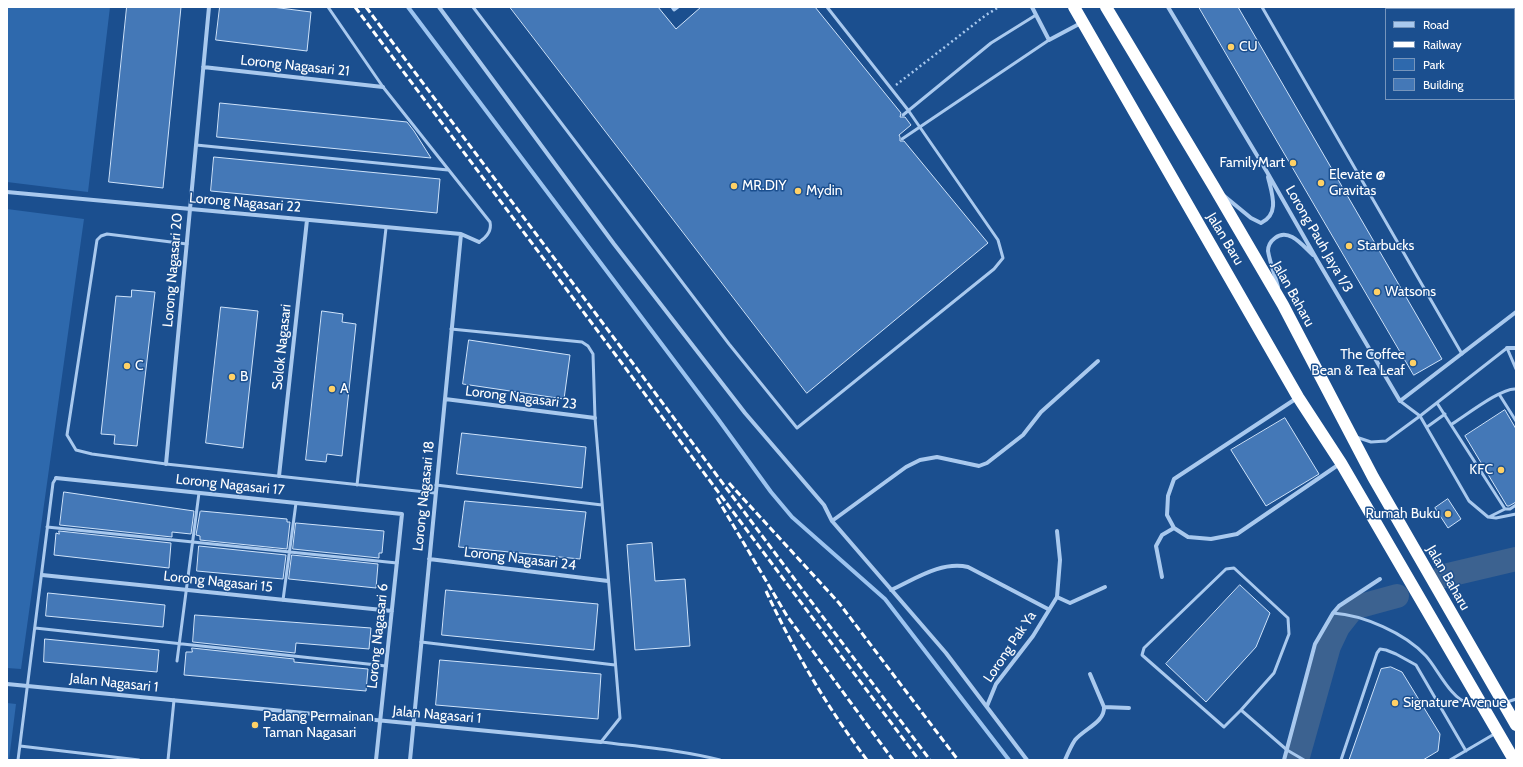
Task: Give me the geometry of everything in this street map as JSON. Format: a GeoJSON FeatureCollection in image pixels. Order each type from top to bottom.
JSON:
{"type":"FeatureCollection","features":[{"type":"Feature","properties":{"kind":"highway","name":"Jalan Baru"},"geometry":{"type":"LineString","coordinates":[[1074,7],[1298,397],[1341,463],[1479,703]]}},
{"type":"Feature","properties":{"kind":"highway","name":"Jalan Baharu"},"geometry":{"type":"LineString","coordinates":[[1106,7],[1214,187],[1282,305],[1373,477],[1516,725]]}},
{"type":"Feature","properties":{"kind":"highway"},"geometry":{"type":"LineString","coordinates":[[1479,703],[1514,760]]}},
{"type":"Feature","properties":{"kind":"street","name":"Lorong Nagasari 20"},"geometry":{"type":"LineString","coordinates":[[166,464],[209,7]]}},
{"type":"Feature","properties":{"kind":"street"},"geometry":{"type":"LineString","coordinates":[[438,7],[614,244],[745,413],[824,505],[832,520],[946,652],[1027,760]]}},
{"type":"Feature","properties":{"kind":"street"},"geometry":{"type":"LineString","coordinates":[[1032,7],[1049,40],[1082,22]]}},
{"type":"Feature","properties":{"kind":"street","name":"Lorong Pauh Jaya 1/3"},"geometry":{"type":"LineString","coordinates":[[1168,7],[1267,172],[1400,401]]}},
{"type":"Feature","properties":{"kind":"street","name":"Lorong Nagasari 21"},"geometry":{"type":"LineString","coordinates":[[204,67],[383,87]]}},
{"type":"Feature","properties":{"kind":"street"},"geometry":{"type":"LineString","coordinates":[[1214,187],[1251,218],[1261,223],[1269,219],[1272,213],[1273,199],[1267,172]]}},
{"type":"Feature","properties":{"kind":"street","name":"Lorong Nagasari 22"},"geometry":{"type":"LineString","coordinates":[[7,192],[461,234],[479,242]]}},
{"type":"Feature","properties":{"kind":"street","name":"Solok Nagasari"},"geometry":{"type":"LineString","coordinates":[[279,476],[307,220]]}},
{"type":"Feature","properties":{"kind":"street","name":"Lorong Nagasari 18"},"geometry":{"type":"LineString","coordinates":[[410,760],[461,234]]}},
{"type":"Feature","properties":{"kind":"street"},"geometry":{"type":"LineString","coordinates":[[1282,305],[1268,250],[1271,241],[1278,235],[1286,235],[1295,238],[1316,258]]}},
{"type":"Feature","properties":{"kind":"street"},"geometry":{"type":"LineString","coordinates":[[1400,401],[1516,312]]}},
{"type":"Feature","properties":{"kind":"street"},"geometry":{"type":"LineString","coordinates":[[1507,348],[1516,348]]}},
{"type":"Feature","properties":{"kind":"street"},"geometry":{"type":"LineString","coordinates":[[832,520],[906,467],[920,460],[937,457],[979,466],[987,463],[1023,435],[1041,412],[1098,361]]}},
{"type":"Feature","properties":{"kind":"street"},"geometry":{"type":"LineString","coordinates":[[1298,397],[1174,478],[1168,496],[1167,515],[1174,528],[1188,537],[1211,539],[1236,534],[1341,463]]}},
{"type":"Feature","properties":{"kind":"street","name":"Lorong Nagasari 23"},"geometry":{"type":"LineString","coordinates":[[445,399],[595,418]]}},
{"type":"Feature","properties":{"kind":"street","name":"Lorong Nagasari 17"},"geometry":{"type":"LineString","coordinates":[[56,478],[402,514]]}},
{"type":"Feature","properties":{"kind":"street","name":"Lorong Nagasari 6"},"geometry":{"type":"LineString","coordinates":[[376,760],[402,514]]}},
{"type":"Feature","properties":{"kind":"street"},"geometry":{"type":"LineString","coordinates":[[1162,577],[1156,546],[1162,535],[1174,528]]}},
{"type":"Feature","properties":{"kind":"street"},"geometry":{"type":"LineString","coordinates":[[1057,531],[1060,560],[1057,597],[1070,603],[1105,587]]}},
{"type":"Feature","properties":{"kind":"street","name":"Lorong Nagasari 24"},"geometry":{"type":"LineString","coordinates":[[429,559],[608,581]]}},
{"type":"Feature","properties":{"kind":"street"},"geometry":{"type":"LineString","coordinates":[[891,590],[922,575],[949,565],[959,565],[968,567],[1048,609]]}},
{"type":"Feature","properties":{"kind":"street","name":"Lorong Nagasari 15"},"geometry":{"type":"LineString","coordinates":[[42,575],[392,611]]}},
{"type":"Feature","properties":{"kind":"street"},"geometry":{"type":"LineString","coordinates":[[1284,760],[1315,644],[1332,613],[1339,606],[1380,579]]}},
{"type":"Feature","properties":{"kind":"street","name":"Lorong Pak Ya"},"geometry":{"type":"LineString","coordinates":[[987,706],[996,684],[1033,636],[1048,609],[1057,597]]}},
{"type":"Feature","properties":{"kind":"street"},"geometry":{"type":"LineString","coordinates":[[1065,760],[1076,739],[1099,719],[1104,711],[1104,707],[1090,674]]}},
{"type":"Feature","properties":{"kind":"street","name":"Jalan Nagasari 1"},"geometry":{"type":"LineString","coordinates":[[7,684],[601,742]]}},
{"type":"Feature","properties":{"kind":"street"},"geometry":{"type":"LineString","coordinates":[[1104,707],[1129,708]]}},
{"type":"Feature","properties":{"kind":"lane"},"geometry":{"type":"LineString","coordinates":[[328,7],[383,87],[490,222],[491,228],[488,235],[479,242]]}},
{"type":"Feature","properties":{"kind":"lane"},"geometry":{"type":"LineString","coordinates":[[473,7],[729,344],[797,428],[994,269],[1003,258],[998,240],[908,110],[827,7]]}},
{"type":"Feature","properties":{"kind":"lane"},"geometry":{"type":"LineString","coordinates":[[672,7],[674,10],[678,7]]}},
{"type":"Feature","properties":{"kind":"lane"},"geometry":{"type":"LineString","coordinates":[[1262,7],[1462,354]]}},
{"type":"Feature","properties":{"kind":"lane"},"geometry":{"type":"LineString","coordinates":[[903,115],[992,43],[1036,15]]}},
{"type":"Feature","properties":{"kind":"lane"},"geometry":{"type":"LineString","coordinates":[[902,139],[1049,40]]}},
{"type":"Feature","properties":{"kind":"lane"},"geometry":{"type":"LineString","coordinates":[[196,145],[448,170]]}},
{"type":"Feature","properties":{"kind":"lane"},"geometry":{"type":"LineString","coordinates":[[357,485],[386,228]]}},
{"type":"Feature","properties":{"kind":"lane"},"geometry":{"type":"LineString","coordinates":[[187,244],[107,234],[101,236],[97,240],[67,435],[76,450],[92,454],[166,464],[435,493]]}},
{"type":"Feature","properties":{"kind":"lane"},"geometry":{"type":"LineString","coordinates":[[451,329],[582,342],[588,346],[593,354],[595,418],[620,718],[601,742]]}},
{"type":"Feature","properties":{"kind":"lane"},"geometry":{"type":"LineString","coordinates":[[1352,436],[1371,442],[1386,441],[1438,403],[1507,348],[1516,369]]}},
{"type":"Feature","properties":{"kind":"lane"},"geometry":{"type":"LineString","coordinates":[[1452,424],[1499,394],[1511,388],[1516,389]]}},
{"type":"Feature","properties":{"kind":"lane"},"geometry":{"type":"LineString","coordinates":[[1499,394],[1516,421]]}},
{"type":"Feature","properties":{"kind":"lane"},"geometry":{"type":"LineString","coordinates":[[1400,401],[1420,416],[1469,501],[1488,518],[1516,514]]}},
{"type":"Feature","properties":{"kind":"lane"},"geometry":{"type":"LineString","coordinates":[[1438,403],[1505,509]]}},
{"type":"Feature","properties":{"kind":"lane"},"geometry":{"type":"LineString","coordinates":[[1512,414],[1516,411]]}},
{"type":"Feature","properties":{"kind":"lane"},"geometry":{"type":"LineString","coordinates":[[1427,427],[1445,414]]}},
{"type":"Feature","properties":{"kind":"lane"},"geometry":{"type":"LineString","coordinates":[[18,760],[47,527],[53,483],[56,478]]}},
{"type":"Feature","properties":{"kind":"lane"},"geometry":{"type":"LineString","coordinates":[[436,485],[602,505]]}},
{"type":"Feature","properties":{"kind":"lane"},"geometry":{"type":"LineString","coordinates":[[177,661],[199,493]]}},
{"type":"Feature","properties":{"kind":"lane"},"geometry":{"type":"LineString","coordinates":[[283,600],[296,503]]}},
{"type":"Feature","properties":{"kind":"lane"},"geometry":{"type":"LineString","coordinates":[[1488,518],[1516,505]]}},
{"type":"Feature","properties":{"kind":"lane"},"geometry":{"type":"LineString","coordinates":[[47,527],[396,563]]}},
{"type":"Feature","properties":{"kind":"lane"},"geometry":{"type":"LineString","coordinates":[[1234,568],[1288,618],[1289,634],[1274,673],[1241,710],[1224,727],[1142,655],[1144,648],[1226,569],[1234,568]]}},
{"type":"Feature","properties":{"kind":"lane"},"geometry":{"type":"LineString","coordinates":[[1332,613],[1341,613],[1362,618],[1385,627],[1405,638],[1426,655],[1447,685],[1460,699],[1468,703],[1479,703]]}},
{"type":"Feature","properties":{"kind":"lane"},"geometry":{"type":"LineString","coordinates":[[35,628],[386,666]]}},
{"type":"Feature","properties":{"kind":"lane"},"geometry":{"type":"LineString","coordinates":[[421,642],[615,665]]}},
{"type":"Feature","properties":{"kind":"lane"},"geometry":{"type":"LineString","coordinates":[[1341,760],[1377,653],[1380,649],[1396,654],[1416,665],[1466,751]]}},
{"type":"Feature","properties":{"kind":"lane"},"geometry":{"type":"LineString","coordinates":[[1503,703],[1516,699]]}},
{"type":"Feature","properties":{"kind":"lane"},"geometry":{"type":"LineString","coordinates":[[168,760],[174,700]]}},
{"type":"Feature","properties":{"kind":"lane"},"geometry":{"type":"LineString","coordinates":[[1241,710],[1287,750],[1304,760]]}},
{"type":"Feature","properties":{"kind":"lane"},"geometry":{"type":"LineString","coordinates":[[1450,760],[1497,732]]}},
{"type":"Feature","properties":{"kind":"lane","name":"Jalan Nagasari 1"},"geometry":{"type":"LineString","coordinates":[[601,742],[658,748],[720,760]]}},
{"type":"Feature","properties":{"kind":"lane"},"geometry":{"type":"LineString","coordinates":[[20,746],[138,760]]}},
{"type":"Feature","properties":{"kind":"path"},"geometry":{"type":"LineString","coordinates":[[892,89],[986,14],[999,7]]}},
{"type":"Feature","properties":{"kind":"green space"},"geometry":{"type":"Polygon","coordinates":[[[7,7],[110,7],[88,192],[7,182],[7,7]]]}},
{"type":"Feature","properties":{"kind":"green space"},"geometry":{"type":"Polygon","coordinates":[[[7,209],[84,219],[21,669],[7,668],[7,209]]]}},
{"type":"Feature","properties":{"kind":"green space"},"geometry":{"type":"Polygon","coordinates":[[[7,703],[16,704],[9,760],[7,760],[7,703]]]}},
{"type":"Feature","properties":{"kind":"building"},"geometry":{"type":"Polygon","coordinates":[[[127,7],[181,7],[163,188],[109,182],[127,7]]]}},
{"type":"Feature","properties":{"kind":"building"},"geometry":{"type":"Polygon","coordinates":[[[220,7],[272,7],[311,12],[307,51],[216,40],[220,7]]]}},
{"type":"Feature","properties":{"kind":"building","name":"Mydin"},"geometry":{"type":"Polygon","coordinates":[[[510,7],[658,7],[676,29],[701,7],[815,7],[901,113],[900,117],[905,117],[911,125],[899,135],[900,141],[904,141],[988,243],[807,393],[510,7]]]}},
{"type":"Feature","properties":{"kind":"building","name":"Elevate @ Gravitas"},"geometry":{"type":"Polygon","coordinates":[[[1199,7],[1238,7],[1442,359],[1414,375],[1199,7]]]}},
{"type":"Feature","properties":{"kind":"building"},"geometry":{"type":"Polygon","coordinates":[[[220,103],[407,122],[431,158],[217,137],[220,103]]]}},
{"type":"Feature","properties":{"kind":"building"},"geometry":{"type":"Polygon","coordinates":[[[214,157],[440,179],[437,213],[211,191],[214,157]]]}},
{"type":"Feature","properties":{"kind":"building","name":"C"},"geometry":{"type":"Polygon","coordinates":[[[132,290],[155,292],[137,446],[114,444],[115,435],[101,434],[116,296],[131,297],[132,290]]]}},
{"type":"Feature","properties":{"kind":"building","name":"B"},"geometry":{"type":"Polygon","coordinates":[[[221,307],[258,311],[243,448],[206,443],[221,307]]]}},
{"type":"Feature","properties":{"kind":"building","name":"A"},"geometry":{"type":"Polygon","coordinates":[[[322,311],[343,314],[342,322],[356,324],[342,456],[327,454],[326,462],[306,460],[322,311]]]}},
{"type":"Feature","properties":{"kind":"building"},"geometry":{"type":"Polygon","coordinates":[[[469,340],[570,355],[564,399],[463,384],[469,340]]]}},
{"type":"Feature","properties":{"kind":"building","name":"KFC"},"geometry":{"type":"Polygon","coordinates":[[[1505,410],[1516,429],[1516,502],[1509,506],[1507,506],[1465,436],[1505,410]]]}},
{"type":"Feature","properties":{"kind":"building"},"geometry":{"type":"Polygon","coordinates":[[[1285,418],[1319,474],[1266,506],[1231,450],[1285,418]]]}},
{"type":"Feature","properties":{"kind":"building"},"geometry":{"type":"Polygon","coordinates":[[[462,433],[586,447],[582,488],[457,474],[462,433]]]}},
{"type":"Feature","properties":{"kind":"building"},"geometry":{"type":"Polygon","coordinates":[[[64,492],[194,511],[191,534],[172,532],[172,537],[60,525],[64,492]]]}},
{"type":"Feature","properties":{"kind":"building","name":"Rumah Buku"},"geometry":{"type":"Polygon","coordinates":[[[1448,499],[1461,519],[1448,528],[1435,508],[1448,499]]]}},
{"type":"Feature","properties":{"kind":"building"},"geometry":{"type":"Polygon","coordinates":[[[465,501],[586,512],[580,559],[459,547],[465,501]]]}},
{"type":"Feature","properties":{"kind":"building"},"geometry":{"type":"Polygon","coordinates":[[[201,511],[287,519],[287,522],[290,522],[287,549],[200,540],[200,536],[196,535],[201,511]]]}},
{"type":"Feature","properties":{"kind":"building"},"geometry":{"type":"Polygon","coordinates":[[[296,523],[384,531],[382,553],[379,553],[379,558],[293,549],[296,523]]]}},
{"type":"Feature","properties":{"kind":"building"},"geometry":{"type":"Polygon","coordinates":[[[59,531],[171,543],[169,568],[54,555],[56,533],[59,534],[59,531]]]}},
{"type":"Feature","properties":{"kind":"building"},"geometry":{"type":"Polygon","coordinates":[[[652,543],[655,581],[685,579],[690,646],[635,650],[627,545],[652,543]]]}},
{"type":"Feature","properties":{"kind":"building"},"geometry":{"type":"Polygon","coordinates":[[[199,546],[286,555],[283,579],[197,571],[199,546]]]}},
{"type":"Feature","properties":{"kind":"building"},"geometry":{"type":"Polygon","coordinates":[[[292,555],[378,564],[376,588],[289,579],[292,555]]]}},
{"type":"Feature","properties":{"kind":"building"},"geometry":{"type":"Polygon","coordinates":[[[1240,585],[1270,613],[1256,647],[1206,702],[1166,664],[1240,585]]]}},
{"type":"Feature","properties":{"kind":"building"},"geometry":{"type":"Polygon","coordinates":[[[446,590],[598,604],[594,650],[442,635],[446,590]]]}},
{"type":"Feature","properties":{"kind":"building"},"geometry":{"type":"Polygon","coordinates":[[[48,593],[165,605],[163,627],[46,616],[48,593]]]}},
{"type":"Feature","properties":{"kind":"building"},"geometry":{"type":"Polygon","coordinates":[[[195,615],[371,628],[369,649],[296,643],[295,653],[193,642],[195,615]]]}},
{"type":"Feature","properties":{"kind":"building"},"geometry":{"type":"Polygon","coordinates":[[[45,639],[159,650],[157,672],[44,662],[45,639]]]}},
{"type":"Feature","properties":{"kind":"building"},"geometry":{"type":"Polygon","coordinates":[[[192,648],[294,659],[294,662],[368,669],[366,691],[184,675],[186,652],[192,652],[192,648]]]}},
{"type":"Feature","properties":{"kind":"building"},"geometry":{"type":"Polygon","coordinates":[[[440,660],[601,674],[598,719],[436,705],[440,660]]]}},
{"type":"Feature","properties":{"kind":"building","name":"Signature Avenue"},"geometry":{"type":"Polygon","coordinates":[[[1391,667],[1402,672],[1440,734],[1438,751],[1423,760],[1349,760],[1381,669],[1391,667]]]}},
{"type":"Feature","properties":{"kind":"waterway"},"geometry":{"type":"LineString","coordinates":[[408,7],[718,419],[771,492],[792,517],[885,599],[1009,760]]}},
{"type":"Feature","properties":{"kind":"waterway"},"geometry":{"type":"LineString","coordinates":[[1444,576],[1516,559]]}},
{"type":"Feature","properties":{"kind":"waterway"},"geometry":{"type":"LineString","coordinates":[[1297,760],[1329,646],[1338,627],[1353,608],[1397,596]]}},
{"type":"Feature","properties":{"kind":"railway"},"geometry":{"type":"LineString","coordinates":[[355,7],[919,760]]}},
{"type":"Feature","properties":{"kind":"railway"},"geometry":{"type":"LineString","coordinates":[[366,7],[930,760]]}},
{"type":"Feature","properties":{"kind":"railway"},"geometry":{"type":"LineString","coordinates":[[729,483],[839,603],[958,760]]}},
{"type":"Feature","properties":{"kind":"railway"},"geometry":{"type":"LineString","coordinates":[[717,498],[787,616],[893,760]]}},
{"type":"Feature","properties":{"kind":"railway"},"geometry":{"type":"LineString","coordinates":[[766,591],[812,678],[838,720],[867,760]]}},
{"type":"Feature","properties":{"kind":"place","name":"CU"},"geometry":{"type":"Point","coordinates":[1231,47]}},
{"type":"Feature","properties":{"kind":"place","name":"FamilyMart"},"geometry":{"type":"Point","coordinates":[1293,163]}},
{"type":"Feature","properties":{"kind":"place","name":"Elevate @ Gravitas"},"geometry":{"type":"Point","coordinates":[1321,183]}},
{"type":"Feature","properties":{"kind":"place","name":"MR.DIY"},"geometry":{"type":"Point","coordinates":[734,186]}},
{"type":"Feature","properties":{"kind":"place","name":"Mydin"},"geometry":{"type":"Point","coordinates":[798,191]}},
{"type":"Feature","properties":{"kind":"place","name":"Starbucks"},"geometry":{"type":"Point","coordinates":[1349,246]}},
{"type":"Feature","properties":{"kind":"place","name":"Watsons"},"geometry":{"type":"Point","coordinates":[1377,292]}},
{"type":"Feature","properties":{"kind":"place","name":"The Coffee Bean & Tea Leaf"},"geometry":{"type":"Point","coordinates":[1413,363]}},
{"type":"Feature","properties":{"kind":"place","name":"C"},"geometry":{"type":"Point","coordinates":[127,366]}},
{"type":"Feature","properties":{"kind":"place","name":"B"},"geometry":{"type":"Point","coordinates":[232,377]}},
{"type":"Feature","properties":{"kind":"place","name":"A"},"geometry":{"type":"Point","coordinates":[332,389]}},
{"type":"Feature","properties":{"kind":"place","name":"KFC"},"geometry":{"type":"Point","coordinates":[1501,470]}},
{"type":"Feature","properties":{"kind":"place","name":"Rumah Buku"},"geometry":{"type":"Point","coordinates":[1448,514]}},
{"type":"Feature","properties":{"kind":"place","name":"Signature Avenue"},"geometry":{"type":"Point","coordinates":[1395,703]}},
{"type":"Feature","properties":{"kind":"place","name":"Padang Permainan Taman Nagasari"},"geometry":{"type":"Point","coordinates":[255,725]}}]}
